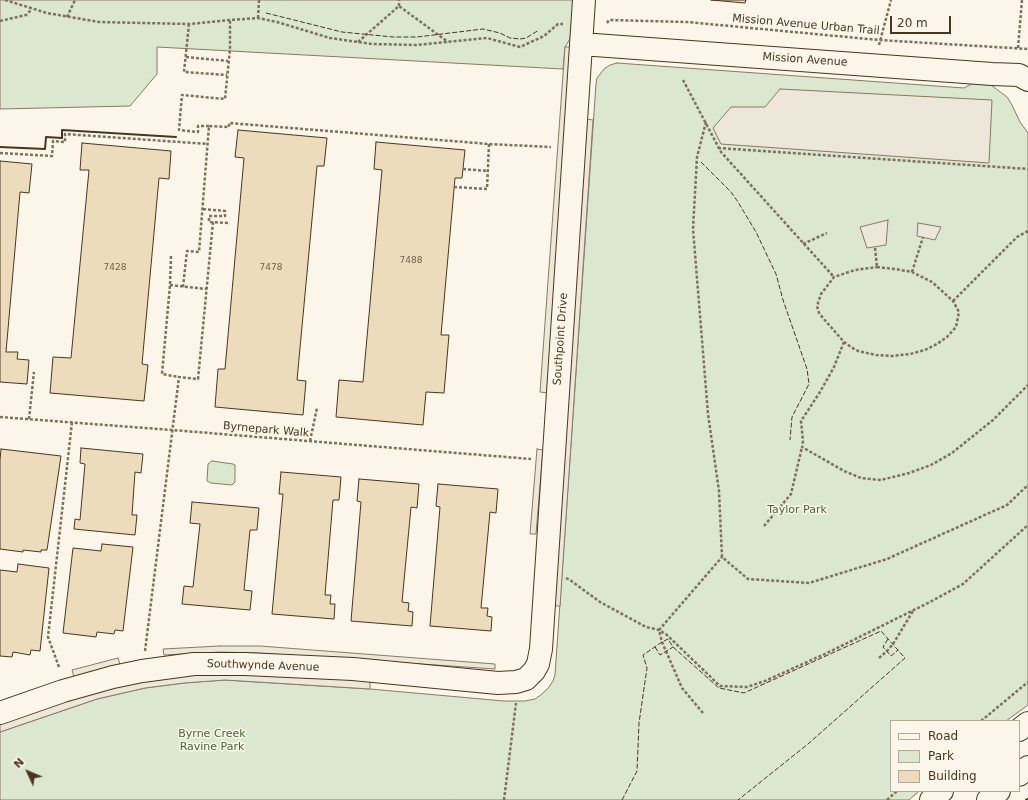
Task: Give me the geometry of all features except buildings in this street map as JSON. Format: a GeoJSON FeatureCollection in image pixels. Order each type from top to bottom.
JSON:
{"type":"FeatureCollection","features":[{"type":"Feature","properties":{"kind":"street","name":"Southpoint Drive"},"geometry":{"type":"LineString","coordinates":[[530,676],[538,664],[541,650],[584,0]]}},
{"type":"Feature","properties":{"kind":"street","name":"Mission Avenue"},"geometry":{"type":"LineString","coordinates":[[581,44],[1019,75],[1028,80]]}},
{"type":"Feature","properties":{"kind":"street","name":"Southwynde Avenue"},"geometry":{"type":"LineString","coordinates":[[0,713],[63,691],[113,677],[142,671],[194,664],[238,664],[353,669],[498,683],[516,682],[530,676]]}},
{"type":"Feature","properties":{"kind":"street"},"geometry":{"type":"LineString","coordinates":[[1020,729],[1028,723]]}},
{"type":"Feature","properties":{"kind":"street"},"geometry":{"type":"LineString","coordinates":[[1020,774],[1028,767]]}},
{"type":"Feature","properties":{"kind":"street"},"geometry":{"type":"LineString","coordinates":[[931,800],[941,792]]}},
{"type":"Feature","properties":{"kind":"street"},"geometry":{"type":"LineString","coordinates":[[988,800],[998,792]]}},
{"type":"Feature","properties":{"kind":"path"},"geometry":{"type":"LineString","coordinates":[[5,0],[33,9],[99,22],[189,24],[258,18],[278,22],[330,38],[372,44],[417,45],[487,38],[520,47],[544,36],[558,24],[566,24]]}},
{"type":"Feature","properties":{"kind":"path"},"geometry":{"type":"LineString","coordinates":[[68,17],[75,0]]}},
{"type":"Feature","properties":{"kind":"path"},"geometry":{"type":"LineString","coordinates":[[258,18],[259,0]]}},
{"type":"Feature","properties":{"kind":"path"},"geometry":{"type":"LineString","coordinates":[[357,42],[399,6],[399,0]]}},
{"type":"Feature","properties":{"kind":"path"},"geometry":{"type":"LineString","coordinates":[[876,66],[879,40],[891,0]]}},
{"type":"Feature","properties":{"kind":"path"},"geometry":{"type":"LineString","coordinates":[[1018,48],[1022,0]]}},
{"type":"Feature","properties":{"kind":"path"},"geometry":{"type":"LineString","coordinates":[[399,6],[448,42]]}},
{"type":"Feature","properties":{"kind":"path"},"geometry":{"type":"LineString","coordinates":[[0,22],[26,15],[33,9]]}},
{"type":"Feature","properties":{"kind":"path"},"geometry":{"type":"LineString","coordinates":[[230,20],[225,99],[182,95],[179,130],[198,132],[198,126],[229,127],[229,123],[489,144],[551,147]]}},
{"type":"Feature","properties":{"kind":"path","name":"Mission Avenue Urban Trail"},"geometry":{"type":"LineString","coordinates":[[607,23],[609,20],[687,22],[879,40],[1028,49]]}},
{"type":"Feature","properties":{"kind":"path"},"geometry":{"type":"LineString","coordinates":[[189,24],[184,72],[227,75]]}},
{"type":"Feature","properties":{"kind":"path"},"geometry":{"type":"LineString","coordinates":[[186,57],[228,61]]}},
{"type":"Feature","properties":{"kind":"path"},"geometry":{"type":"LineString","coordinates":[[683,80],[721,152],[834,277]]}},
{"type":"Feature","properties":{"kind":"path"},"geometry":{"type":"LineString","coordinates":[[659,630],[722,557],[719,491],[708,414],[693,229],[697,157],[706,122]]}},
{"type":"Feature","properties":{"kind":"path"},"geometry":{"type":"LineString","coordinates":[[182,286],[187,250],[199,252],[209,126]]}},
{"type":"Feature","properties":{"kind":"path"},"geometry":{"type":"LineString","coordinates":[[0,153],[52,156],[53,141],[65,142],[66,134],[208,144]]}},
{"type":"Feature","properties":{"kind":"path"},"geometry":{"type":"LineString","coordinates":[[454,187],[487,189],[489,144]]}},
{"type":"Feature","properties":{"kind":"path"},"geometry":{"type":"LineString","coordinates":[[718,148],[1028,169]]}},
{"type":"Feature","properties":{"kind":"path"},"geometry":{"type":"LineString","coordinates":[[463,169],[488,171]]}},
{"type":"Feature","properties":{"kind":"path"},"geometry":{"type":"LineString","coordinates":[[203,209],[226,211],[225,216],[209,216],[209,222],[230,223]]}},
{"type":"Feature","properties":{"kind":"path"},"geometry":{"type":"LineString","coordinates":[[171,256],[170,286],[162,374],[198,379],[213,222]]}},
{"type":"Feature","properties":{"kind":"path"},"geometry":{"type":"LineString","coordinates":[[953,301],[1017,237],[1028,231]]}},
{"type":"Feature","properties":{"kind":"path"},"geometry":{"type":"LineString","coordinates":[[804,244],[826,233]]}},
{"type":"Feature","properties":{"kind":"path"},"geometry":{"type":"LineString","coordinates":[[912,272],[923,237]]}},
{"type":"Feature","properties":{"kind":"path"},"geometry":{"type":"LineString","coordinates":[[875,248],[877,267]]}},
{"type":"Feature","properties":{"kind":"path"},"geometry":{"type":"LineString","coordinates":[[877,267],[912,272],[932,282],[953,301],[959,312],[956,327],[947,337],[925,350],[892,356],[876,355],[858,351],[844,342],[823,318],[817,306],[821,294],[834,277],[855,270],[877,267]]}},
{"type":"Feature","properties":{"kind":"path"},"geometry":{"type":"LineString","coordinates":[[170,286],[206,289]]}},
{"type":"Feature","properties":{"kind":"path"},"geometry":{"type":"LineString","coordinates":[[764,526],[791,494],[803,441],[801,421],[827,380],[844,342]]}},
{"type":"Feature","properties":{"kind":"path"},"geometry":{"type":"LineString","coordinates":[[29,419],[34,372]]}},
{"type":"Feature","properties":{"kind":"path"},"geometry":{"type":"LineString","coordinates":[[142,671],[179,377]]}},
{"type":"Feature","properties":{"kind":"path"},"geometry":{"type":"LineString","coordinates":[[802,447],[844,471],[861,478],[881,480],[909,473],[931,465],[952,453],[993,420],[1028,385]]}},
{"type":"Feature","properties":{"kind":"path"},"geometry":{"type":"LineString","coordinates":[[310,441],[317,408]]}},
{"type":"Feature","properties":{"kind":"path","name":"Byrnepark Walk"},"geometry":{"type":"LineString","coordinates":[[0,417],[531,459]]}},
{"type":"Feature","properties":{"kind":"path"},"geometry":{"type":"LineString","coordinates":[[59,667],[48,637],[72,422]]}},
{"type":"Feature","properties":{"kind":"path"},"geometry":{"type":"LineString","coordinates":[[722,557],[748,579],[809,583],[894,556],[1007,505],[1028,486]]}},
{"type":"Feature","properties":{"kind":"path"},"geometry":{"type":"LineString","coordinates":[[546,573],[570,580],[600,602],[646,627],[659,630],[667,635],[720,686],[747,687],[765,681],[827,653],[963,584],[1028,525]]}},
{"type":"Feature","properties":{"kind":"path"},"geometry":{"type":"LineString","coordinates":[[879,658],[887,652],[893,644],[914,610]]}},
{"type":"Feature","properties":{"kind":"path"},"geometry":{"type":"LineString","coordinates":[[659,630],[662,642],[682,688],[702,713]]}},
{"type":"Feature","properties":{"kind":"path"},"geometry":{"type":"LineString","coordinates":[[982,720],[1028,682]]}},
{"type":"Feature","properties":{"kind":"path"},"geometry":{"type":"LineString","coordinates":[[504,800],[517,700]]}},
{"type":"Feature","properties":{"kind":"path"},"geometry":{"type":"LineString","coordinates":[[887,800],[896,792]]}},
{"type":"Feature","properties":{"kind":"green space"},"geometry":{"type":"Polygon","coordinates":[[[0,0],[574,0],[570,39],[565,47],[563,69],[157,47],[157,74],[130,106],[0,109],[0,0]]]}},
{"type":"Feature","properties":{"kind":"green space","name":"Taylor Park"},"geometry":{"type":"Polygon","coordinates":[[[617,63],[964,88],[975,82],[991,85],[1007,97],[1020,122],[1028,133],[1028,705],[1007,720],[890,720],[890,792],[918,792],[909,800],[0,800],[0,732],[97,699],[145,688],[225,680],[370,689],[504,701],[525,701],[535,699],[549,687],[555,675],[596,84],[597,78],[604,69],[617,63]]]}},
{"type":"Feature","properties":{"kind":"green space"},"geometry":{"type":"Polygon","coordinates":[[[212,461],[235,465],[235,482],[232,485],[211,483],[207,481],[208,464],[212,461]]]}},
{"type":"Feature","properties":{"kind":"shaded area"},"geometry":{"type":"Polygon","coordinates":[[[565,47],[572,47],[548,393],[540,392],[565,47]]]}},
{"type":"Feature","properties":{"kind":"shaded area"},"geometry":{"type":"Polygon","coordinates":[[[780,89],[992,100],[989,163],[721,144],[713,128],[731,107],[765,107],[780,89]]]}},
{"type":"Feature","properties":{"kind":"shaded area"},"geometry":{"type":"Polygon","coordinates":[[[586,119],[593,120],[560,606],[552,606],[586,119]]]}},
{"type":"Feature","properties":{"kind":"shaded area"},"geometry":{"type":"Polygon","coordinates":[[[888,220],[886,245],[867,248],[860,227],[888,220]]]}},
{"type":"Feature","properties":{"kind":"shaded area"},"geometry":{"type":"Polygon","coordinates":[[[918,223],[941,227],[935,240],[917,236],[918,223]]]}},
{"type":"Feature","properties":{"kind":"shaded area"},"geometry":{"type":"Polygon","coordinates":[[[537,449],[543,450],[536,534],[530,534],[537,449]]]}},
{"type":"Feature","properties":{"kind":"shaded area"},"geometry":{"type":"Polygon","coordinates":[[[220,646],[260,646],[495,664],[495,669],[259,653],[220,652],[164,655],[163,649],[220,646]]]}},
{"type":"Feature","properties":{"kind":"shaded area"},"geometry":{"type":"Polygon","coordinates":[[[118,658],[120,664],[74,677],[72,670],[118,658]]]}},
{"type":"Feature","properties":{"kind":"shaded area"},"geometry":{"type":"Polygon","coordinates":[[[235,672],[370,681],[370,689],[225,680],[184,683],[145,688],[97,699],[0,732],[0,724],[104,688],[152,678],[235,672]]]}},
{"type":"Feature","properties":{"kind":"fence"},"geometry":{"type":"LineString","coordinates":[[266,13],[342,32],[393,37],[417,37],[483,29],[500,33],[510,38],[520,39],[526,38],[539,30]]}},
{"type":"Feature","properties":{"kind":"fence"},"geometry":{"type":"LineString","coordinates":[[701,162],[731,192],[756,232],[776,274],[783,300],[807,369],[809,384],[792,417],[790,440]]}},
{"type":"Feature","properties":{"kind":"fence"},"geometry":{"type":"LineString","coordinates":[[622,800],[637,771],[639,723],[647,668],[643,655],[662,642],[668,639],[673,647],[719,688],[744,693],[881,631],[905,658],[808,744],[738,800]]}},
{"type":"Feature","properties":{"kind":"fence"},"geometry":{"type":"LineString","coordinates":[[888,639],[883,647],[891,656],[898,650]]}},
{"type":"Feature","properties":{"kind":"fence"},"geometry":{"type":"LineString","coordinates":[[655,647],[660,655],[673,647]]}},
{"type":"Feature","properties":{"kind":"wall"},"geometry":{"type":"LineString","coordinates":[[0,147],[45,149],[46,137],[62,138],[62,130],[176,137]]}},
{"type":"Feature","properties":{"kind":"park label","name":"Byrne Creek Ravine Park"},"geometry":{"type":"Point","coordinates":[212,740]}}]}
